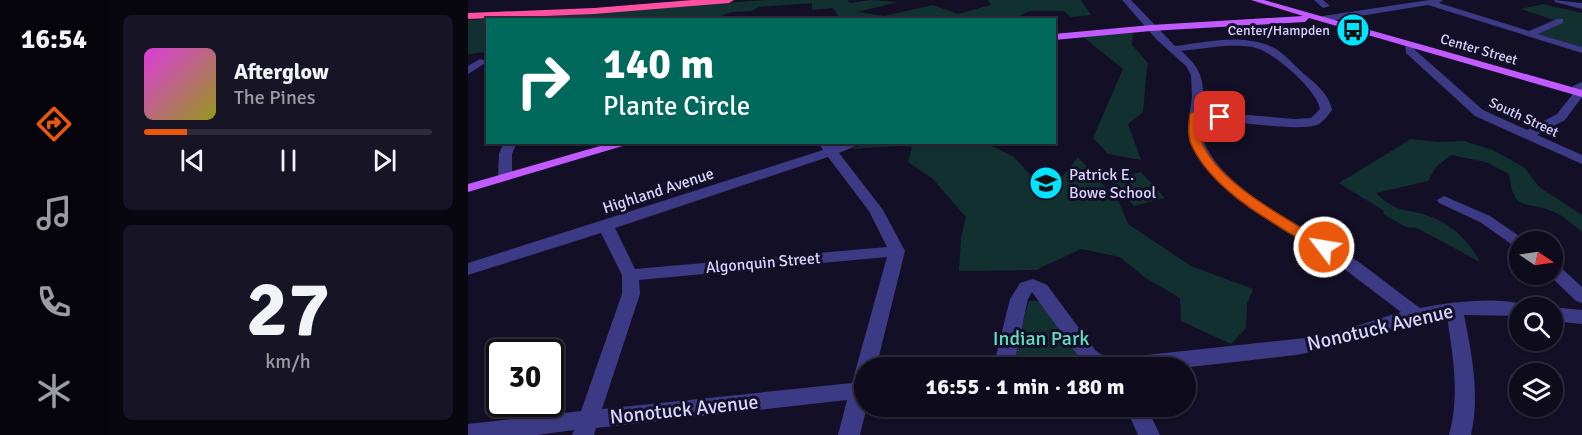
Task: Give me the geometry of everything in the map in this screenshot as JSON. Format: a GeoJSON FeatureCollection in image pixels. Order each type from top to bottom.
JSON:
{"type":"FeatureCollection","features":[{"type":"Feature","properties":{"kind":"highway"},"geometry":{"type":"LineString","coordinates":[[481,4],[611,5],[709,0]]}},
{"type":"Feature","properties":{"kind":"highway"},"geometry":{"type":"LineString","coordinates":[[468,16],[594,11],[729,0]]}},
{"type":"Feature","properties":{"kind":"main road","name":"Center Street"},"geometry":{"type":"LineString","coordinates":[[1256,0],[1329,19]]}},
{"type":"Feature","properties":{"kind":"main road","name":"Center Street"},"geometry":{"type":"LineString","coordinates":[[1271,0],[1367,32],[1580,91]]}},
{"type":"Feature","properties":{"kind":"main road"},"geometry":{"type":"LineString","coordinates":[[1282,8],[1287,15],[1282,20]]}},
{"type":"Feature","properties":{"kind":"main road"},"geometry":{"type":"LineString","coordinates":[[1056,37],[1151,28],[1329,19]]}},
{"type":"Feature","properties":{"kind":"main road"},"geometry":{"type":"LineString","coordinates":[[468,188],[623,144]]}},
{"type":"Feature","properties":{"kind":"street"},"geometry":{"type":"LineString","coordinates":[[1126,0],[1151,28],[1190,64],[1196,75],[1197,144],[1216,171],[1254,205],[1341,258],[1418,315]]}},
{"type":"Feature","properties":{"kind":"street"},"geometry":{"type":"LineString","coordinates":[[1392,0],[1404,6]]}},
{"type":"Feature","properties":{"kind":"street"},"geometry":{"type":"LineString","coordinates":[[1329,19],[1443,0]]}},
{"type":"Feature","properties":{"kind":"street"},"geometry":{"type":"LineString","coordinates":[[1558,0],[1581,11]]}},
{"type":"Feature","properties":{"kind":"street"},"geometry":{"type":"LineString","coordinates":[[1429,3],[1582,50]]}},
{"type":"Feature","properties":{"kind":"street"},"geometry":{"type":"LineString","coordinates":[[1529,34],[1560,21]]}},
{"type":"Feature","properties":{"kind":"street"},"geometry":{"type":"LineString","coordinates":[[1174,49],[1245,44],[1272,51],[1319,93],[1325,101],[1326,110],[1315,121],[1294,123],[1196,114]]}},
{"type":"Feature","properties":{"kind":"street","name":"South Street"},"geometry":{"type":"LineString","coordinates":[[1408,44],[1410,51],[1469,105],[1492,120],[1582,160]]}},
{"type":"Feature","properties":{"kind":"street"},"geometry":{"type":"LineString","coordinates":[[468,71],[480,62]]}},
{"type":"Feature","properties":{"kind":"street"},"geometry":{"type":"LineString","coordinates":[[1527,135],[1561,117],[1580,91]]}},
{"type":"Feature","properties":{"kind":"street"},"geometry":{"type":"LineString","coordinates":[[505,176],[505,158],[510,144]]}},
{"type":"Feature","properties":{"kind":"street","name":"Highland Avenue"},"geometry":{"type":"LineString","coordinates":[[468,269],[606,226],[828,148],[849,144]]}},
{"type":"Feature","properties":{"kind":"street"},"geometry":{"type":"LineString","coordinates":[[828,148],[884,222],[894,238],[897,250],[869,357]]}},
{"type":"Feature","properties":{"kind":"street"},"geometry":{"type":"LineString","coordinates":[[1444,200],[1485,219],[1509,235]]}},
{"type":"Feature","properties":{"kind":"street"},"geometry":{"type":"LineString","coordinates":[[586,427],[631,294],[630,275],[606,226]]}},
{"type":"Feature","properties":{"kind":"street","name":"Algonquin Street"},"geometry":{"type":"LineString","coordinates":[[630,275],[897,250]]}},
{"type":"Feature","properties":{"kind":"street"},"geometry":{"type":"LineString","coordinates":[[1563,279],[1582,297]]}},
{"type":"Feature","properties":{"kind":"street"},"geometry":{"type":"LineString","coordinates":[[1006,357],[1019,299],[1026,286],[1033,285],[1041,289],[1090,357]]}},
{"type":"Feature","properties":{"kind":"street"},"geometry":{"type":"LineString","coordinates":[[1454,308],[1464,374],[1463,425],[1460,435]]}},
{"type":"Feature","properties":{"kind":"street","name":"Nonotuck Avenue"},"geometry":{"type":"LineString","coordinates":[[1196,358],[1327,342],[1418,315],[1454,308],[1509,310]]}},
{"type":"Feature","properties":{"kind":"street"},"geometry":{"type":"LineString","coordinates":[[1563,315],[1582,317]]}},
{"type":"Feature","properties":{"kind":"street","name":"Nonotuck Avenue"},"geometry":{"type":"LineString","coordinates":[[468,434],[586,427],[854,386]]}},
{"type":"Feature","properties":{"kind":"street"},"geometry":{"type":"LineString","coordinates":[[849,435],[854,416]]}},
{"type":"Feature","properties":{"kind":"street"},"geometry":{"type":"LineString","coordinates":[[1140,417],[1149,435]]}},
{"type":"Feature","properties":{"kind":"green space"},"geometry":{"type":"Polygon","coordinates":[[[768,0],[898,2],[858,12],[884,16],[933,5],[958,14],[991,5],[988,0],[1081,0],[1091,15],[1071,17],[1064,11],[1030,11],[1017,18],[840,18],[833,8],[812,10],[812,3],[758,7],[752,11],[733,12],[714,18],[498,18],[768,0]]]}},
{"type":"Feature","properties":{"kind":"green space"},"geometry":{"type":"Polygon","coordinates":[[[1543,4],[1582,13],[1582,47],[1536,33],[1563,23],[1521,9],[1543,4]]]}},
{"type":"Feature","properties":{"kind":"green space"},"geometry":{"type":"Polygon","coordinates":[[[486,19],[486,52],[468,54],[468,20],[486,19]]]}},
{"type":"Feature","properties":{"kind":"green space"},"geometry":{"type":"Polygon","coordinates":[[[1133,31],[1132,45],[1148,63],[1143,112],[1128,124],[1141,160],[1108,154],[1093,138],[1123,69],[1082,36],[1133,31]]]}},
{"type":"Feature","properties":{"kind":"green space"},"geometry":{"type":"Polygon","coordinates":[[[1411,139],[1437,142],[1464,141],[1493,150],[1525,168],[1539,187],[1582,215],[1582,232],[1558,214],[1518,201],[1511,187],[1509,174],[1486,162],[1451,155],[1436,167],[1428,181],[1376,193],[1391,205],[1434,218],[1449,226],[1467,242],[1480,262],[1417,228],[1406,227],[1339,183],[1411,139]]]}},
{"type":"Feature","properties":{"kind":"green space"},"geometry":{"type":"Polygon","coordinates":[[[865,144],[988,144],[1014,157],[1042,188],[1061,178],[1078,157],[1119,202],[1128,224],[1191,266],[1253,289],[1247,304],[1246,328],[1231,344],[1181,321],[1180,298],[1144,277],[1120,257],[1081,249],[1036,270],[959,271],[961,238],[966,217],[932,178],[908,162],[912,147],[851,149],[865,144]]]}},
{"type":"Feature","properties":{"kind":"green space"},"geometry":{"type":"Polygon","coordinates":[[[1141,172],[1165,198],[1134,206],[1111,179],[1141,172]]]}},
{"type":"Feature","properties":{"kind":"green space","name":"Indian Park"},"geometry":{"type":"Polygon","coordinates":[[[1029,301],[1042,301],[1080,356],[1073,357],[1013,357],[1029,301]]]}},
{"type":"Feature","properties":{"kind":"place","name":"Center/Hampden"},"geometry":{"type":"Point","coordinates":[1353,30]}},
{"type":"Feature","properties":{"kind":"place","name":"Patrick E. Bowe School"},"geometry":{"type":"Point","coordinates":[1046,183]}},
{"type":"Feature","properties":{"kind":"route"},"geometry":{"type":"LineString","coordinates":[[1220,117],[1196,114],[1194,126],[1197,144],[1216,171],[1254,205],[1324,247]]}}]}
